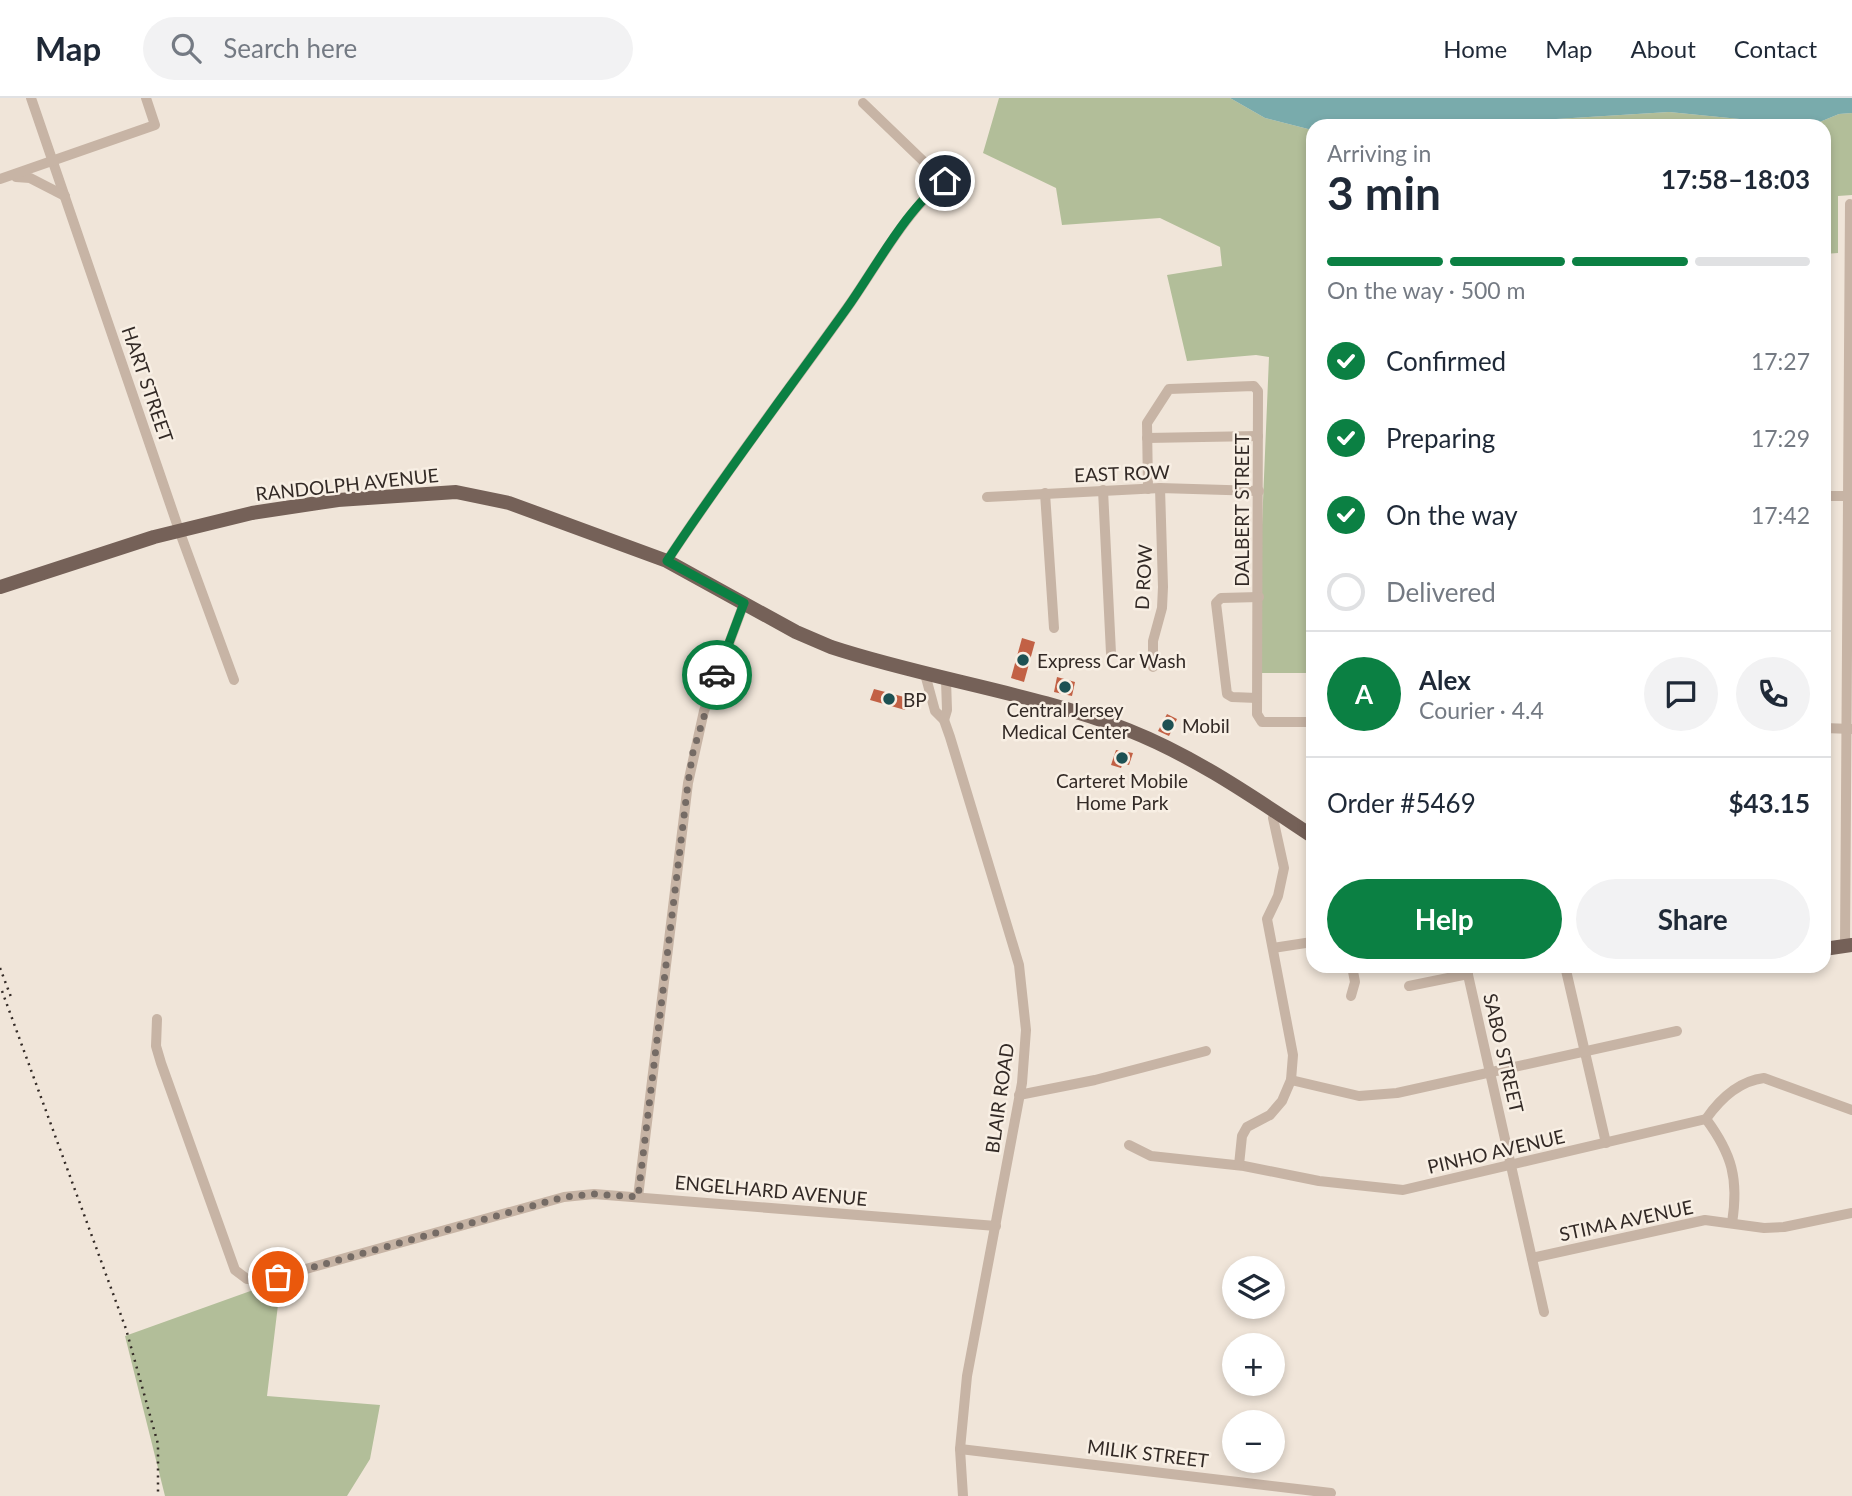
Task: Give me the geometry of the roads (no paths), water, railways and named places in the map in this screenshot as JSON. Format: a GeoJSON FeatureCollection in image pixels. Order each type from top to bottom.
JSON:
{"type":"FeatureCollection","features":[{"type":"Feature","properties":{"kind":"main road","name":"RANDOLPH AVENUE"},"geometry":{"type":"LineString","coordinates":[[0,587],[179,530],[307,504],[392,495],[456,492],[509,503],[667,561],[831,647],[1073,712],[1131,731],[1179,754],[1306,831]]}},
{"type":"Feature","properties":{"kind":"main road"},"geometry":{"type":"LineString","coordinates":[[1831,947],[1849,946]]}},
{"type":"Feature","properties":{"kind":"street","name":"HART STREET"},"geometry":{"type":"LineString","coordinates":[[31,98],[179,530],[234,680]]}},
{"type":"Feature","properties":{"kind":"street"},"geometry":{"type":"LineString","coordinates":[[4,178],[155,125],[146,98]]}},
{"type":"Feature","properties":{"kind":"street"},"geometry":{"type":"LineString","coordinates":[[667,561],[716,487],[912,214],[931,190],[945,181],[863,103]]}},
{"type":"Feature","properties":{"kind":"street"},"geometry":{"type":"LineString","coordinates":[[4,178],[30,178],[65,196]]}},
{"type":"Feature","properties":{"kind":"street"},"geometry":{"type":"LineString","coordinates":[[1849,946],[1850,204]]}},
{"type":"Feature","properties":{"kind":"street","name":"DALBERT STREET"},"geometry":{"type":"LineString","coordinates":[[1147,438],[1147,423],[1170,389],[1254,386],[1258,391],[1258,719],[1265,722],[1306,722]]}},
{"type":"Feature","properties":{"kind":"street"},"geometry":{"type":"LineString","coordinates":[[1148,489],[1147,438],[1258,436]]}},
{"type":"Feature","properties":{"kind":"street","name":"EAST ROW"},"geometry":{"type":"LineString","coordinates":[[987,498],[1160,488],[1259,491]]}},
{"type":"Feature","properties":{"kind":"street","name":"D ROW"},"geometry":{"type":"LineString","coordinates":[[1153,667],[1153,641],[1162,608],[1163,587],[1160,488]]}},
{"type":"Feature","properties":{"kind":"street"},"geometry":{"type":"LineString","coordinates":[[1103,491],[1111,653]]}},
{"type":"Feature","properties":{"kind":"street"},"geometry":{"type":"LineString","coordinates":[[1045,493],[1054,628]]}},
{"type":"Feature","properties":{"kind":"street"},"geometry":{"type":"LineString","coordinates":[[1831,496],[1851,496]]}},
{"type":"Feature","properties":{"kind":"street"},"geometry":{"type":"LineString","coordinates":[[1257,698],[1232,697],[1227,694],[1216,603],[1221,598],[1259,597]]}},
{"type":"Feature","properties":{"kind":"street"},"geometry":{"type":"LineString","coordinates":[[638,1197],[688,783],[704,711],[744,603]]}},
{"type":"Feature","properties":{"kind":"street","name":"BLAIR ROAD"},"geometry":{"type":"LineString","coordinates":[[925,674],[935,711],[944,720],[1019,965],[1026,1030],[1019,1095],[967,1376],[960,1448],[963,1496]]}},
{"type":"Feature","properties":{"kind":"street"},"geometry":{"type":"LineString","coordinates":[[944,720],[947,710],[946,680]]}},
{"type":"Feature","properties":{"kind":"street"},"geometry":{"type":"LineString","coordinates":[[1831,728],[1849,729]]}},
{"type":"Feature","properties":{"kind":"street"},"geometry":{"type":"LineString","coordinates":[[1239,1165],[1242,1136],[1247,1128],[1277,1108],[1290,1080],[1292,1043],[1267,919],[1278,896],[1284,868],[1273,818],[1276,812]]}},
{"type":"Feature","properties":{"kind":"street"},"geometry":{"type":"LineString","coordinates":[[1273,948],[1306,943]]}},
{"type":"Feature","properties":{"kind":"street"},"geometry":{"type":"LineString","coordinates":[[1351,996],[1353,973]]}},
{"type":"Feature","properties":{"kind":"street"},"geometry":{"type":"LineString","coordinates":[[1409,986],[1456,973]]}},
{"type":"Feature","properties":{"kind":"street","name":"SABO STREET"},"geometry":{"type":"LineString","coordinates":[[1468,973],[1544,1312]]}},
{"type":"Feature","properties":{"kind":"street"},"geometry":{"type":"LineString","coordinates":[[1566,973],[1582,1052],[1606,1143]]}},
{"type":"Feature","properties":{"kind":"street","name":"ENGELHARD AVENUE"},"geometry":{"type":"LineString","coordinates":[[157,1019],[156,1046],[169,1089],[234,1270],[247,1279],[270,1279],[564,1197],[594,1194],[996,1226]]}},
{"type":"Feature","properties":{"kind":"street"},"geometry":{"type":"LineString","coordinates":[[1290,1080],[1359,1096],[1396,1093],[1677,1031]]}},
{"type":"Feature","properties":{"kind":"street"},"geometry":{"type":"LineString","coordinates":[[1019,1095],[1095,1080],[1206,1051]]}},
{"type":"Feature","properties":{"kind":"street"},"geometry":{"type":"LineString","coordinates":[[1732,1223],[1735,1194],[1732,1162],[1724,1144],[1706,1119],[1713,1108],[1741,1084],[1764,1078],[1852,1110]]}},
{"type":"Feature","properties":{"kind":"street","name":"PINHO AVENUE"},"geometry":{"type":"LineString","coordinates":[[1129,1146],[1151,1156],[1239,1165],[1319,1181],[1403,1191],[1706,1119]]}},
{"type":"Feature","properties":{"kind":"street","name":"STIMA AVENUE"},"geometry":{"type":"LineString","coordinates":[[1532,1258],[1705,1220],[1764,1228],[1784,1227],[1852,1213]]}},
{"type":"Feature","properties":{"kind":"street","name":"MILIK STREET"},"geometry":{"type":"LineString","coordinates":[[960,1448],[1331,1493]]}},
{"type":"Feature","properties":{"kind":"water"},"geometry":{"type":"Polygon","coordinates":[[[1230,98],[1852,98],[1852,113],[1827,119],[1740,119],[1669,112],[1557,119],[1306,119],[1306,128],[1265,118],[1230,98]]]}},
{"type":"Feature","properties":{"kind":"railway"},"geometry":{"type":"LineString","coordinates":[[0,968],[11,997]]}},
{"type":"Feature","properties":{"kind":"railway"},"geometry":{"type":"LineString","coordinates":[[2,991],[126,1329],[158,1444],[158,1496]]}},
{"type":"Feature","properties":{"kind":"place","name":"Express Car Wash"},"geometry":{"type":"Point","coordinates":[1023,660]}},
{"type":"Feature","properties":{"kind":"place","name":"Central Jersey Medical Center"},"geometry":{"type":"Point","coordinates":[1065,687]}},
{"type":"Feature","properties":{"kind":"place","name":"BP"},"geometry":{"type":"Point","coordinates":[889,699]}},
{"type":"Feature","properties":{"kind":"place","name":"Mobil"},"geometry":{"type":"Point","coordinates":[1168,725]}},
{"type":"Feature","properties":{"kind":"place","name":"Carteret Mobile Home Park"},"geometry":{"type":"Point","coordinates":[1122,758]}}]}
